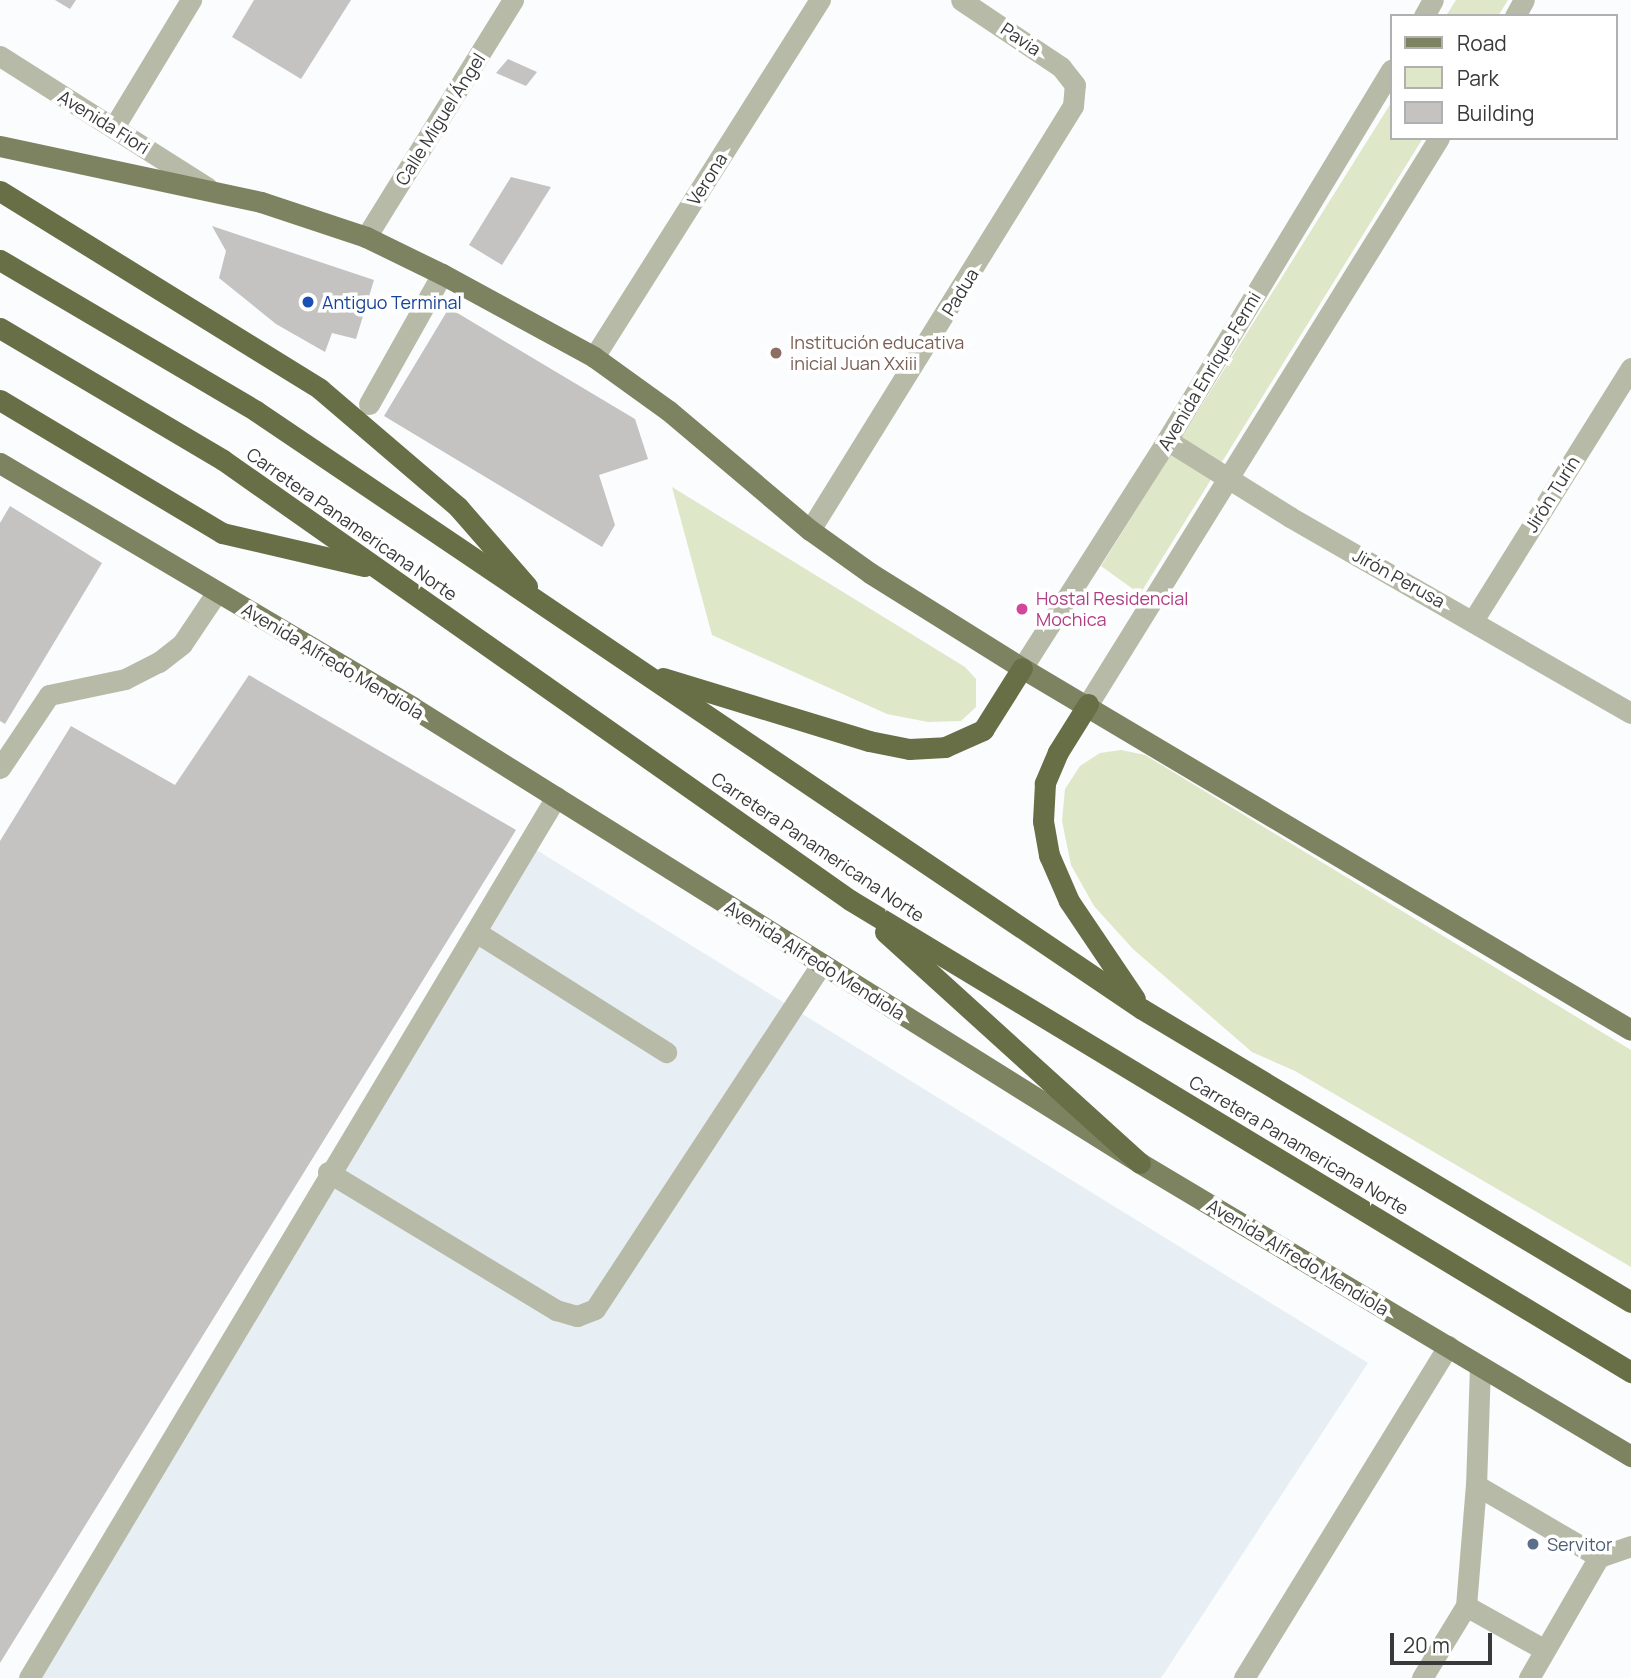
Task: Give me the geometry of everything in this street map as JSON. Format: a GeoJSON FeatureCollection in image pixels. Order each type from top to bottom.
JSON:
{"type":"FeatureCollection","features":[{"type":"Feature","properties":{"kind":"highway"},"geometry":{"type":"LineString","coordinates":[[0,191],[320,389],[458,508],[547,608]]}},
{"type":"Feature","properties":{"kind":"highway","name":"Carretera Panamericana Norte"},"geometry":{"type":"LineString","coordinates":[[0,260],[256,411],[1142,1009],[1631,1302]]}},
{"type":"Feature","properties":{"kind":"highway","name":"Carretera Panamericana Norte"},"geometry":{"type":"LineString","coordinates":[[1,329],[223,460],[850,900],[1631,1371]]}},
{"type":"Feature","properties":{"kind":"highway"},"geometry":{"type":"LineString","coordinates":[[0,400],[222,533],[376,569]]}},
{"type":"Feature","properties":{"kind":"highway"},"geometry":{"type":"LineString","coordinates":[[640,670],[869,741],[909,749],[945,747],[983,730],[1022,668]]}},
{"type":"Feature","properties":{"kind":"highway"},"geometry":{"type":"LineString","coordinates":[[1088,704],[1058,752],[1045,783],[1043,821],[1049,855],[1069,901],[1142,1009]]}},
{"type":"Feature","properties":{"kind":"highway"},"geometry":{"type":"LineString","coordinates":[[850,900],[1140,1163]]}},
{"type":"Feature","properties":{"kind":"main road"},"geometry":{"type":"LineString","coordinates":[[0,146],[208,188],[366,237],[442,274],[594,357],[669,411],[810,530],[1022,668],[1088,704],[1631,1030]]}},
{"type":"Feature","properties":{"kind":"main road","name":"Avenida Alfredo Mendiola"},"geometry":{"type":"LineString","coordinates":[[0,464],[556,797],[1140,1163],[1631,1456]]}},
{"type":"Feature","properties":{"kind":"street"},"geometry":{"type":"LineString","coordinates":[[114,127],[191,0]]}},
{"type":"Feature","properties":{"kind":"street","name":"Calle Miguel Ángel"},"geometry":{"type":"LineString","coordinates":[[366,237],[513,0]]}},
{"type":"Feature","properties":{"kind":"street","name":"Verona"},"geometry":{"type":"LineString","coordinates":[[594,357],[820,0]]}},
{"type":"Feature","properties":{"kind":"street","name":"Pavia"},"geometry":{"type":"LineString","coordinates":[[961,0],[1061,66],[1075,85]]}},
{"type":"Feature","properties":{"kind":"street","name":"Avenida Fiori"},"geometry":{"type":"LineString","coordinates":[[0,56],[208,188]]}},
{"type":"Feature","properties":{"kind":"street","name":"Avenida Enrique Fermi"},"geometry":{"type":"LineString","coordinates":[[1022,668],[1167,440],[1390,72]]}},
{"type":"Feature","properties":{"kind":"street","name":"Padua"},"geometry":{"type":"LineString","coordinates":[[810,530],[1057,136],[1073,106],[1075,85]]}},
{"type":"Feature","properties":{"kind":"street"},"geometry":{"type":"LineString","coordinates":[[1088,704],[1438,140]]}},
{"type":"Feature","properties":{"kind":"street"},"geometry":{"type":"LineString","coordinates":[[369,404],[442,274]]}},
{"type":"Feature","properties":{"kind":"street","name":"Jirón Turín"},"geometry":{"type":"LineString","coordinates":[[1474,619],[1631,368]]}},
{"type":"Feature","properties":{"kind":"street","name":"Jirón Perusa"},"geometry":{"type":"LineString","coordinates":[[1167,440],[1290,517],[1474,619],[1631,713]]}},
{"type":"Feature","properties":{"kind":"street"},"geometry":{"type":"LineString","coordinates":[[0,768],[49,695],[125,679],[159,662],[182,644],[217,592]]}},
{"type":"Feature","properties":{"kind":"street"},"geometry":{"type":"LineString","coordinates":[[29,1678],[328,1172],[556,797]]}},
{"type":"Feature","properties":{"kind":"street"},"geometry":{"type":"LineString","coordinates":[[476,932],[666,1052]]}},
{"type":"Feature","properties":{"kind":"street"},"geometry":{"type":"LineString","coordinates":[[328,1172],[556,1310],[577,1316],[595,1309],[821,964]]}},
{"type":"Feature","properties":{"kind":"street"},"geometry":{"type":"LineString","coordinates":[[1244,1678],[1448,1346]]}},
{"type":"Feature","properties":{"kind":"street"},"geometry":{"type":"LineString","coordinates":[[1422,1678],[1466,1605],[1476,1485],[1480,1366]]}},
{"type":"Feature","properties":{"kind":"street"},"geometry":{"type":"LineString","coordinates":[[1476,1485],[1599,1557]]}},
{"type":"Feature","properties":{"kind":"street"},"geometry":{"type":"LineString","coordinates":[[1529,1678],[1599,1557],[1631,1546]]}},
{"type":"Feature","properties":{"kind":"street"},"geometry":{"type":"LineString","coordinates":[[1466,1605],[1545,1650]]}},
{"type":"Feature","properties":{"kind":"shaded area"},"geometry":{"type":"Polygon","coordinates":[[[530,846],[1368,1363],[1161,1678],[27,1678],[530,846]]]}},
{"type":"Feature","properties":{"kind":"green space"},"geometry":{"type":"Polygon","coordinates":[[[1456,0],[1508,0],[1499,14],[1447,14],[1456,0]]]}},
{"type":"Feature","properties":{"kind":"green space"},"geometry":{"type":"Polygon","coordinates":[[[1390,105],[1390,140],[1422,140],[1140,594],[1101,566],[1390,105]]]}},
{"type":"Feature","properties":{"kind":"green space"},"geometry":{"type":"Polygon","coordinates":[[[672,487],[965,667],[976,679],[976,707],[961,721],[928,722],[887,714],[712,635],[672,487]]]}},
{"type":"Feature","properties":{"kind":"green space"},"geometry":{"type":"Polygon","coordinates":[[[1121,750],[1145,755],[1631,1050],[1631,1267],[1295,1071],[1252,1052],[1133,949],[1094,906],[1071,865],[1062,821],[1065,789],[1080,766],[1100,753],[1121,750]]]}},
{"type":"Feature","properties":{"kind":"building"},"geometry":{"type":"Polygon","coordinates":[[[55,0],[76,0],[70,9],[55,0]]]}},
{"type":"Feature","properties":{"kind":"building"},"geometry":{"type":"Polygon","coordinates":[[[254,0],[351,0],[301,79],[232,37],[254,0]]]}},
{"type":"Feature","properties":{"kind":"building"},"geometry":{"type":"Polygon","coordinates":[[[508,59],[537,72],[526,86],[496,73],[508,59]]]}},
{"type":"Feature","properties":{"kind":"building"},"geometry":{"type":"Polygon","coordinates":[[[511,177],[551,187],[502,265],[469,245],[511,177]]]}},
{"type":"Feature","properties":{"kind":"building","name":"Antiguo Terminal"},"geometry":{"type":"Polygon","coordinates":[[[212,226],[374,280],[356,339],[332,333],[325,352],[276,324],[219,278],[226,251],[212,226]]]}},
{"type":"Feature","properties":{"kind":"building"},"geometry":{"type":"Polygon","coordinates":[[[449,308],[635,419],[648,459],[599,475],[615,525],[602,547],[384,416],[449,308]]]}},
{"type":"Feature","properties":{"kind":"building"},"geometry":{"type":"Polygon","coordinates":[[[10,506],[102,563],[5,724],[0,721],[0,523],[10,506]]]}},
{"type":"Feature","properties":{"kind":"building"},"geometry":{"type":"Polygon","coordinates":[[[249,675],[516,830],[0,1663],[0,841],[71,726],[175,785],[249,675]]]}},
{"type":"Feature","properties":{"kind":"place","name":"Antiguo Terminal"},"geometry":{"type":"Point","coordinates":[308,302]}},
{"type":"Feature","properties":{"kind":"place","name":"Institución educativa inicial Juan Xxiii"},"geometry":{"type":"Point","coordinates":[776,353]}},
{"type":"Feature","properties":{"kind":"place","name":"Hostal Residencial Mochica"},"geometry":{"type":"Point","coordinates":[1022,609]}},
{"type":"Feature","properties":{"kind":"place","name":"Servitor"},"geometry":{"type":"Point","coordinates":[1533,1544]}}]}
